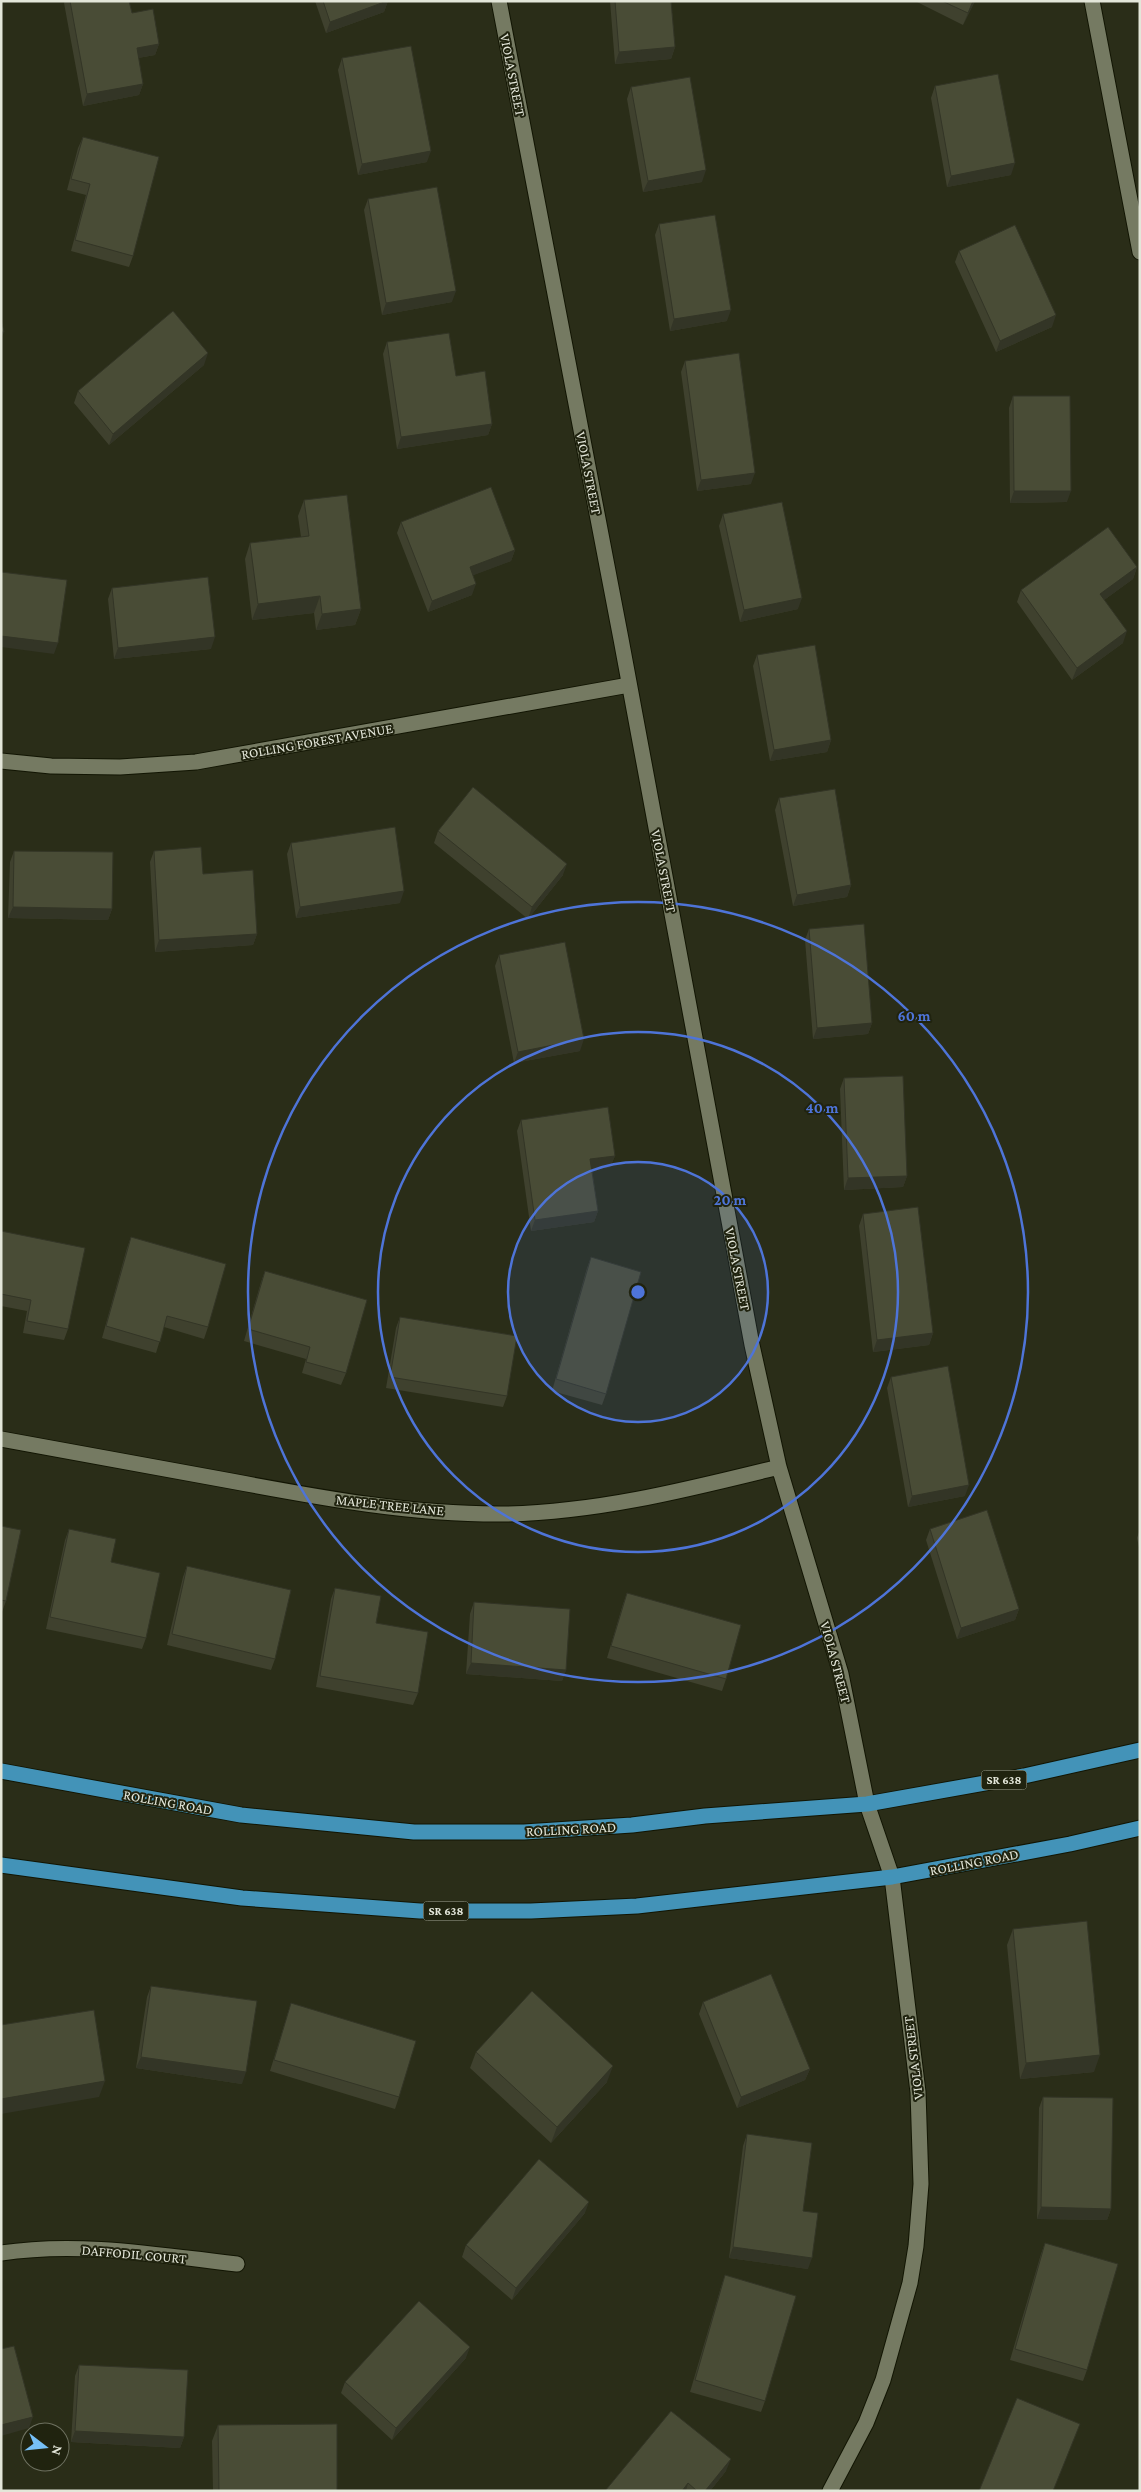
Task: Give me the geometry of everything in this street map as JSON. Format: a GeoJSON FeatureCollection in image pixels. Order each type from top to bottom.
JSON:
{"type":"FeatureCollection","features":[{"type":"Feature","properties":{"kind":"main road","name":"ROLLING ROAD"},"geometry":{"type":"LineString","coordinates":[[1,1771],[241,1815],[414,1832],[524,1832],[632,1826],[705,1816],[867,1804],[1024,1776],[1140,1750]]}},
{"type":"Feature","properties":{"kind":"main road","name":"ROLLING ROAD"},"geometry":{"type":"LineString","coordinates":[[1,1866],[242,1898],[420,1911],[531,1911],[638,1906],[892,1877],[1070,1844],[1140,1828]]}},
{"type":"Feature","properties":{"kind":"street","name":"VIOLA STREET"},"geometry":{"type":"LineString","coordinates":[[498,1],[629,685],[750,1335],[779,1467],[841,1674],[867,1804],[892,1877],[918,2092],[920,2184],[916,2246],[910,2284],[883,2380],[866,2423],[830,2491]]}},
{"type":"Feature","properties":{"kind":"street"},"geometry":{"type":"LineString","coordinates":[[1092,1],[1140,252]]}},
{"type":"Feature","properties":{"kind":"street","name":"ROLLING FOREST AVENUE"},"geometry":{"type":"LineString","coordinates":[[1,761],[51,766],[120,767],[196,762],[629,685]]}},
{"type":"Feature","properties":{"kind":"street","name":"MAPLE TREE LANE"},"geometry":{"type":"LineString","coordinates":[[1,1438],[326,1499],[408,1510],[506,1514],[605,1506],[657,1497],[779,1467]]}},
{"type":"Feature","properties":{"kind":"street","name":"DAFFODIL COURT"},"geometry":{"type":"LineString","coordinates":[[1,2253],[25,2249],[107,2249],[236,2264]]}},
{"type":"Feature","properties":{"kind":"building"},"geometry":{"type":"Polygon","coordinates":[[[70,1],[129,1],[132,13],[153,9],[159,44],[137,48],[143,84],[87,94],[70,1]]]}},
{"type":"Feature","properties":{"kind":"building"},"geometry":{"type":"Polygon","coordinates":[[[323,1],[387,1],[330,22],[323,1]]]}},
{"type":"Feature","properties":{"kind":"building"},"geometry":{"type":"Polygon","coordinates":[[[615,1],[671,1],[675,47],[619,52],[615,1]]]}},
{"type":"Feature","properties":{"kind":"building"},"geometry":{"type":"Polygon","coordinates":[[[942,1],[973,1],[968,13],[942,1]]]}},
{"type":"Feature","properties":{"kind":"building"},"geometry":{"type":"Polygon","coordinates":[[[411,46],[431,151],[362,164],[342,58],[411,46]]]}},
{"type":"Feature","properties":{"kind":"building"},"geometry":{"type":"Polygon","coordinates":[[[998,74],[1015,163],[951,176],[935,86],[998,74]]]}},
{"type":"Feature","properties":{"kind":"building"},"geometry":{"type":"Polygon","coordinates":[[[690,77],[706,170],[648,181],[631,87],[690,77]]]}},
{"type":"Feature","properties":{"kind":"building"},"geometry":{"type":"Polygon","coordinates":[[[83,137],[159,157],[133,256],[75,240],[90,184],[71,179],[83,137]]]}},
{"type":"Feature","properties":{"kind":"building"},"geometry":{"type":"Polygon","coordinates":[[[437,187],[456,291],[386,303],[368,199],[437,187]]]}},
{"type":"Feature","properties":{"kind":"building"},"geometry":{"type":"Polygon","coordinates":[[[715,215],[731,310],[674,319],[659,224],[715,215]]]}},
{"type":"Feature","properties":{"kind":"building"},"geometry":{"type":"Polygon","coordinates":[[[1015,225],[1056,315],[1000,341],[959,251],[1015,225]]]}},
{"type":"Feature","properties":{"kind":"building"},"geometry":{"type":"Polygon","coordinates":[[[173,311],[208,353],[113,434],[78,391],[173,311]]]}},
{"type":"Feature","properties":{"kind":"building"},"geometry":{"type":"Polygon","coordinates":[[[1,319],[4,332],[1,332],[1,319]]]}},
{"type":"Feature","properties":{"kind":"building"},"geometry":{"type":"Polygon","coordinates":[[[449,333],[456,376],[485,371],[492,424],[401,437],[387,342],[449,333]]]}},
{"type":"Feature","properties":{"kind":"building"},"geometry":{"type":"Polygon","coordinates":[[[739,353],[755,473],[701,480],[685,361],[739,353]]]}},
{"type":"Feature","properties":{"kind":"building"},"geometry":{"type":"Polygon","coordinates":[[[1013,396],[1070,396],[1071,491],[1014,491],[1013,396]]]}},
{"type":"Feature","properties":{"kind":"building"},"geometry":{"type":"Polygon","coordinates":[[[491,487],[515,550],[470,567],[476,584],[432,601],[401,522],[491,487]]]}},
{"type":"Feature","properties":{"kind":"building"},"geometry":{"type":"Polygon","coordinates":[[[347,495],[361,609],[322,614],[320,596],[258,604],[250,543],[309,536],[304,500],[347,495]]]}},
{"type":"Feature","properties":{"kind":"building"},"geometry":{"type":"Polygon","coordinates":[[[782,502],[802,598],[744,610],[723,514],[782,502]]]}},
{"type":"Feature","properties":{"kind":"building"},"geometry":{"type":"Polygon","coordinates":[[[1108,527],[1137,567],[1100,594],[1127,631],[1077,668],[1021,590],[1108,527]]]}},
{"type":"Feature","properties":{"kind":"building"},"geometry":{"type":"Polygon","coordinates":[[[1,572],[67,580],[58,643],[1,636],[1,572]]]}},
{"type":"Feature","properties":{"kind":"building"},"geometry":{"type":"Polygon","coordinates":[[[208,577],[215,637],[118,648],[112,588],[208,577]]]}},
{"type":"Feature","properties":{"kind":"building"},"geometry":{"type":"Polygon","coordinates":[[[815,645],[831,740],[774,750],[757,655],[815,645]]]}},
{"type":"Feature","properties":{"kind":"building"},"geometry":{"type":"Polygon","coordinates":[[[473,787],[567,864],[532,907],[438,831],[473,787]]]}},
{"type":"Feature","properties":{"kind":"building"},"geometry":{"type":"Polygon","coordinates":[[[835,789],[851,885],[797,895],[779,798],[835,789]]]}},
{"type":"Feature","properties":{"kind":"building"},"geometry":{"type":"Polygon","coordinates":[[[395,827],[404,891],[300,907],[291,843],[395,827]]]}},
{"type":"Feature","properties":{"kind":"building"},"geometry":{"type":"Polygon","coordinates":[[[201,847],[203,874],[253,870],[257,934],[159,940],[154,851],[201,847]]]}},
{"type":"Feature","properties":{"kind":"building"},"geometry":{"type":"Polygon","coordinates":[[[14,851],[113,852],[112,909],[13,907],[14,851]]]}},
{"type":"Feature","properties":{"kind":"building"},"geometry":{"type":"Polygon","coordinates":[[[864,924],[872,1023],[817,1028],[809,929],[864,924]]]}},
{"type":"Feature","properties":{"kind":"building"},"geometry":{"type":"Polygon","coordinates":[[[565,942],[584,1039],[518,1052],[499,955],[565,942]]]}},
{"type":"Feature","properties":{"kind":"building"},"geometry":{"type":"Polygon","coordinates":[[[903,1076],[907,1176],[848,1178],[844,1078],[903,1076]]]}},
{"type":"Feature","properties":{"kind":"building"},"geometry":{"type":"Polygon","coordinates":[[[608,1107],[615,1156],[590,1159],[598,1211],[535,1220],[521,1120],[608,1107]]]}},
{"type":"Feature","properties":{"kind":"building"},"geometry":{"type":"Polygon","coordinates":[[[918,1207],[933,1333],[877,1340],[863,1214],[918,1207]]]}},
{"type":"Feature","properties":{"kind":"building"},"geometry":{"type":"Polygon","coordinates":[[[1,1231],[85,1248],[68,1329],[27,1321],[31,1300],[1,1294],[1,1231]]]}},
{"type":"Feature","properties":{"kind":"building"},"geometry":{"type":"Polygon","coordinates":[[[131,1237],[226,1264],[208,1327],[167,1316],[160,1342],[106,1326],[131,1237]]]}},
{"type":"Feature","properties":{"kind":"building"},"geometry":{"type":"Polygon","coordinates":[[[591,1257],[641,1272],[606,1394],[556,1379],[591,1257]]]}},
{"type":"Feature","properties":{"kind":"building"},"geometry":{"type":"Polygon","coordinates":[[[265,1271],[367,1300],[346,1373],[306,1362],[310,1347],[248,1329],[265,1271]]]}},
{"type":"Feature","properties":{"kind":"building"},"geometry":{"type":"Polygon","coordinates":[[[400,1317],[517,1336],[507,1396],[390,1377],[400,1317]]]}},
{"type":"Feature","properties":{"kind":"building"},"geometry":{"type":"Polygon","coordinates":[[[948,1366],[969,1485],[912,1496],[891,1377],[948,1366]]]}},
{"type":"Feature","properties":{"kind":"building"},"geometry":{"type":"Polygon","coordinates":[[[987,1510],[1019,1609],[961,1628],[930,1529],[987,1510]]]}},
{"type":"Feature","properties":{"kind":"building"},"geometry":{"type":"Polygon","coordinates":[[[1,1526],[21,1530],[6,1601],[1,1600],[1,1526]]]}},
{"type":"Feature","properties":{"kind":"building"},"geometry":{"type":"Polygon","coordinates":[[[69,1529],[116,1539],[111,1562],[160,1573],[146,1638],[50,1617],[69,1529]]]}},
{"type":"Feature","properties":{"kind":"building"},"geometry":{"type":"Polygon","coordinates":[[[187,1566],[291,1590],[275,1659],[172,1634],[187,1566]]]}},
{"type":"Feature","properties":{"kind":"building"},"geometry":{"type":"Polygon","coordinates":[[[335,1588],[381,1596],[376,1623],[428,1632],[418,1693],[320,1676],[335,1588]]]}},
{"type":"Feature","properties":{"kind":"building"},"geometry":{"type":"Polygon","coordinates":[[[627,1593],[741,1625],[726,1679],[611,1646],[627,1593]]]}},
{"type":"Feature","properties":{"kind":"building"},"geometry":{"type":"Polygon","coordinates":[[[474,1602],[570,1609],[566,1670],[471,1663],[474,1602]]]}},
{"type":"Feature","properties":{"kind":"building"},"geometry":{"type":"Polygon","coordinates":[[[1087,1921],[1100,2055],[1026,2063],[1013,1929],[1087,1921]]]}},
{"type":"Feature","properties":{"kind":"building"},"geometry":{"type":"Polygon","coordinates":[[[771,1974],[810,2069],[741,2097],[703,2002],[771,1974]]]}},
{"type":"Feature","properties":{"kind":"building"},"geometry":{"type":"Polygon","coordinates":[[[151,1986],[257,2001],[246,2072],[141,2057],[151,1986]]]}},
{"type":"Feature","properties":{"kind":"building"},"geometry":{"type":"Polygon","coordinates":[[[532,1991],[613,2066],[557,2127],[476,2052],[532,1991]]]}},
{"type":"Feature","properties":{"kind":"building"},"geometry":{"type":"Polygon","coordinates":[[[291,2003],[416,2041],[399,2097],[274,2060],[291,2003]]]}},
{"type":"Feature","properties":{"kind":"building"},"geometry":{"type":"Polygon","coordinates":[[[94,2010],[105,2081],[1,2099],[1,2025],[94,2010]]]}},
{"type":"Feature","properties":{"kind":"building"},"geometry":{"type":"Polygon","coordinates":[[[1043,2097],[1113,2098],[1111,2209],[1041,2207],[1043,2097]]]}},
{"type":"Feature","properties":{"kind":"building"},"geometry":{"type":"Polygon","coordinates":[[[747,2134],[812,2143],[803,2211],[818,2213],[812,2258],[733,2247],[747,2134]]]}},
{"type":"Feature","properties":{"kind":"building"},"geometry":{"type":"Polygon","coordinates":[[[539,2159],[589,2202],[516,2288],[466,2245],[539,2159]]]}},
{"type":"Feature","properties":{"kind":"building"},"geometry":{"type":"Polygon","coordinates":[[[1045,2243],[1118,2264],[1087,2370],[1015,2349],[1045,2243]]]}},
{"type":"Feature","properties":{"kind":"building"},"geometry":{"type":"Polygon","coordinates":[[[725,2275],[796,2296],[765,2401],[695,2380],[725,2275]]]}},
{"type":"Feature","properties":{"kind":"building"},"geometry":{"type":"Polygon","coordinates":[[[419,2301],[470,2347],[396,2428],[345,2382],[419,2301]]]}},
{"type":"Feature","properties":{"kind":"building"},"geometry":{"type":"Polygon","coordinates":[[[14,2346],[33,2417],[1,2425],[1,2349],[14,2346]]]}},
{"type":"Feature","properties":{"kind":"building"},"geometry":{"type":"Polygon","coordinates":[[[79,2365],[188,2370],[184,2437],[75,2431],[79,2365]]]}},
{"type":"Feature","properties":{"kind":"building"},"geometry":{"type":"Polygon","coordinates":[[[1017,2398],[1080,2424],[1053,2491],[979,2491],[1017,2398]]]}},
{"type":"Feature","properties":{"kind":"building"},"geometry":{"type":"Polygon","coordinates":[[[671,2411],[731,2459],[705,2491],[697,2491],[688,2483],[682,2491],[605,2491],[671,2411]]]}},
{"type":"Feature","properties":{"kind":"building"},"geometry":{"type":"Polygon","coordinates":[[[337,2424],[337,2491],[219,2491],[218,2425],[337,2424]]]}}]}
